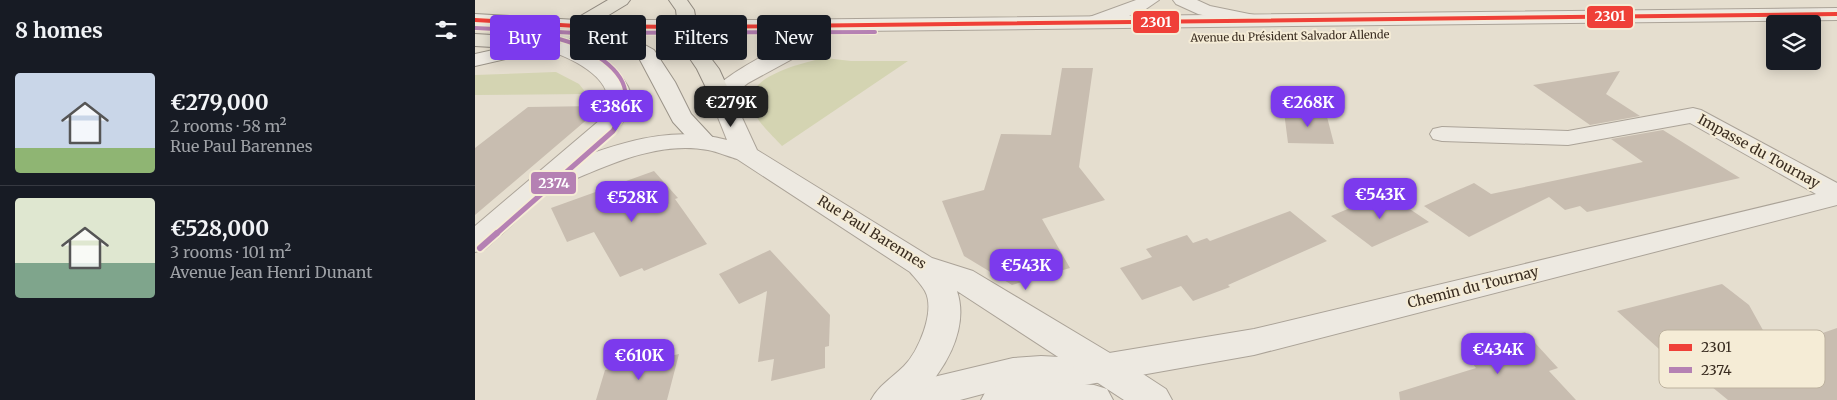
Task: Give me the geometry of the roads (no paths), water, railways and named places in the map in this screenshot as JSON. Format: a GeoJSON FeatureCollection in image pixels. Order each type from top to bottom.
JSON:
{"type":"FeatureCollection","features":[{"type":"Feature","properties":{"kind":"main road"},"geometry":{"type":"LineString","coordinates":[[596,15],[621,0]]}},
{"type":"Feature","properties":{"kind":"main road"},"geometry":{"type":"LineString","coordinates":[[678,0],[685,10],[686,15]]}},
{"type":"Feature","properties":{"kind":"main road"},"geometry":{"type":"LineString","coordinates":[[475,32],[518,34],[570,27]]}},
{"type":"Feature","properties":{"kind":"main road","name":"Avenue du Président Salvador Allende"},"geometry":{"type":"LineString","coordinates":[[475,40],[490,41]]}},
{"type":"Feature","properties":{"kind":"main road"},"geometry":{"type":"LineString","coordinates":[[703,60],[720,95]]}},
{"type":"Feature","properties":{"kind":"street"},"geometry":{"type":"LineString","coordinates":[[1091,23],[1137,8],[1150,0]]}},
{"type":"Feature","properties":{"kind":"street"},"geometry":{"type":"LineString","coordinates":[[1182,0],[1205,10],[1251,20]]}},
{"type":"Feature","properties":{"kind":"street","name":"Avenue du Président Salvador Allende"},"geometry":{"type":"LineString","coordinates":[[747,33],[1251,20],[1837,14]]}},
{"type":"Feature","properties":{"kind":"street","name":"Avenue du Président Salvador Allende"},"geometry":{"type":"LineString","coordinates":[[475,20],[570,26]]}},
{"type":"Feature","properties":{"kind":"street"},"geometry":{"type":"LineString","coordinates":[[1821,29],[1837,28]]}},
{"type":"Feature","properties":{"kind":"street","name":"Avenue du Président Salvador Allende"},"geometry":{"type":"LineString","coordinates":[[831,42],[1766,29]]}},
{"type":"Feature","properties":{"kind":"street"},"geometry":{"type":"LineString","coordinates":[[475,242],[608,125],[618,110],[619,93],[613,81],[596,66],[579,55],[560,48]]}},
{"type":"Feature","properties":{"kind":"street"},"geometry":{"type":"LineString","coordinates":[[646,53],[664,82],[681,117],[705,142]]}},
{"type":"Feature","properties":{"kind":"street"},"geometry":{"type":"LineString","coordinates":[[475,60],[490,57]]}},
{"type":"Feature","properties":{"kind":"street"},"geometry":{"type":"LineString","coordinates":[[746,154],[720,95],[740,78],[774,60]]}},
{"type":"Feature","properties":{"kind":"street","name":"Impasse du Tournay"},"geometry":{"type":"LineString","coordinates":[[1442,134],[1569,138],[1693,114],[1837,195]]}},
{"type":"Feature","properties":{"kind":"street","name":"Rue Paul Barennes"},"geometry":{"type":"LineString","coordinates":[[539,184],[588,164],[639,147],[676,141],[705,142],[746,154],[921,265],[962,279],[1101,384],[1153,400]]}},
{"type":"Feature","properties":{"kind":"street","name":"Chemin du Tournay"},"geometry":{"type":"LineString","coordinates":[[1101,384],[1254,342],[1837,195]]}},
{"type":"Feature","properties":{"kind":"street"},"geometry":{"type":"LineString","coordinates":[[890,400],[912,382],[926,366],[937,340],[945,308],[941,290],[921,265]]}},
{"type":"Feature","properties":{"kind":"street"},"geometry":{"type":"LineString","coordinates":[[900,400],[1013,372],[1041,370],[1079,372],[1101,384]]}},
{"type":"Feature","properties":{"kind":"street"},"geometry":{"type":"LineString","coordinates":[[1000,400],[1050,397],[1101,384]]}}]}
